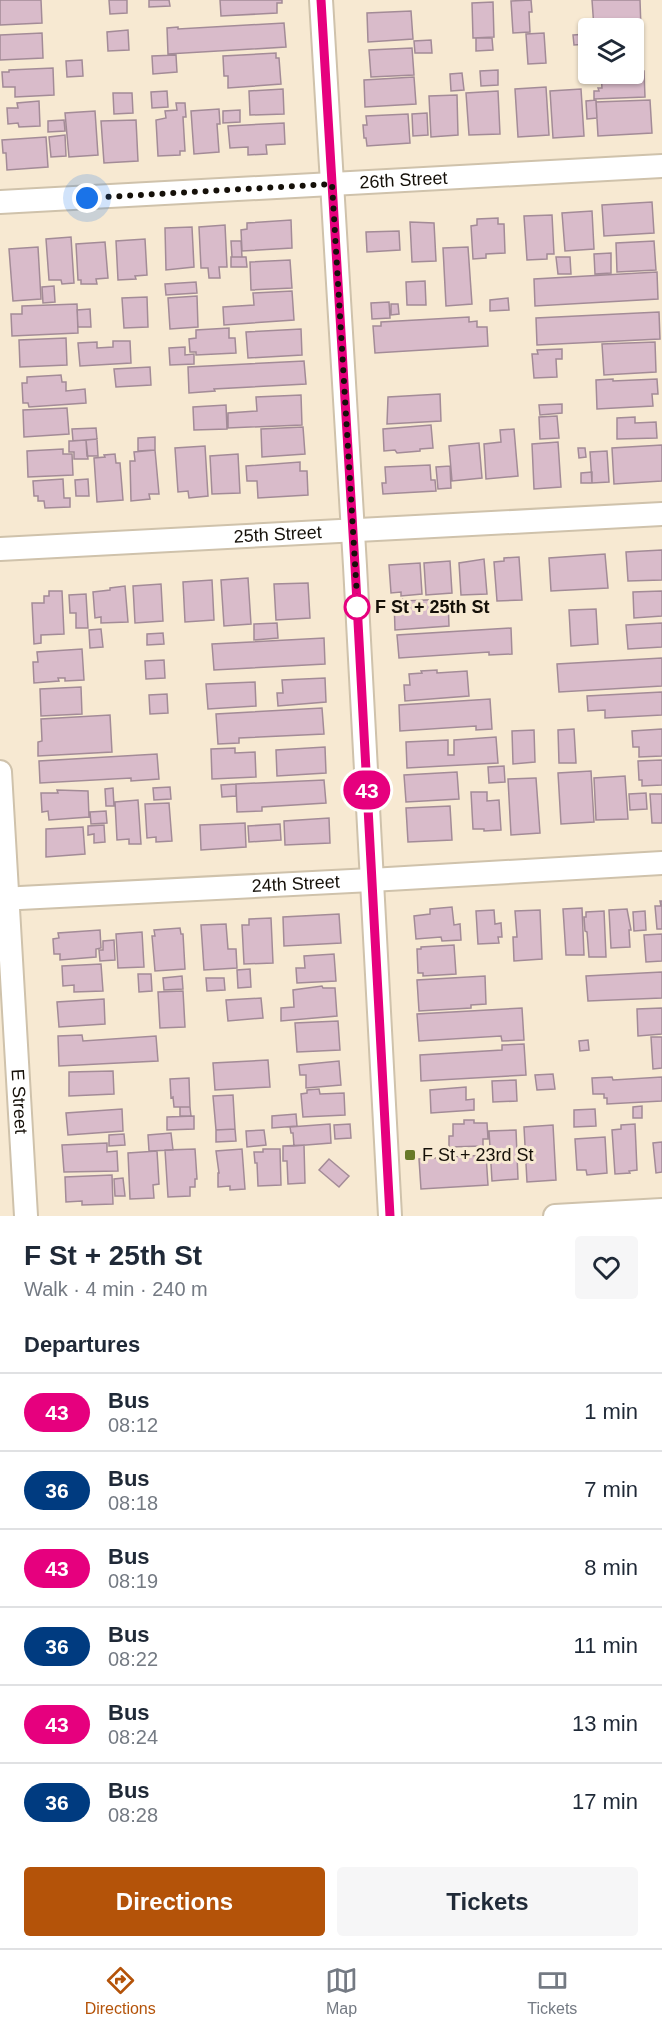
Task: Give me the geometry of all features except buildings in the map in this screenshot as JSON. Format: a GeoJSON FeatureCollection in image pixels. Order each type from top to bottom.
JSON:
{"type":"FeatureCollection","features":[{"type":"Feature","properties":{"kind":"street"},"geometry":{"type":"LineString","coordinates":[[321,0],[353,530],[390,1216]]}},
{"type":"Feature","properties":{"kind":"street","name":"26th Street"},"geometry":{"type":"LineString","coordinates":[[0,202],[662,166]]}},
{"type":"Feature","properties":{"kind":"street","name":"25th Street"},"geometry":{"type":"LineString","coordinates":[[0,549],[662,514]]}},
{"type":"Feature","properties":{"kind":"street","name":"E Street"},"geometry":{"type":"LineString","coordinates":[[0,772],[3,899],[26,1216]]}},
{"type":"Feature","properties":{"kind":"street","name":"24th Street"},"geometry":{"type":"LineString","coordinates":[[3,899],[662,863]]}},
{"type":"Feature","properties":{"kind":"street"},"geometry":{"type":"LineString","coordinates":[[555,1216],[662,1210]]}},
{"type":"Feature","properties":{"kind":"bus line","name":"43"},"geometry":{"type":"LineString","coordinates":[[321,0],[355,566],[390,1216]]}},
{"type":"Feature","properties":{"kind":"place","name":"F St + 25th St"},"geometry":{"type":"Point","coordinates":[357,607]}},
{"type":"Feature","properties":{"kind":"place","name":"F St + 23rd St"},"geometry":{"type":"Point","coordinates":[410,1155]}},
{"type":"Feature","properties":{"kind":"route"},"geometry":{"type":"LineString","coordinates":[[87,198],[332,184],[358,613],[357,607]]}}]}
